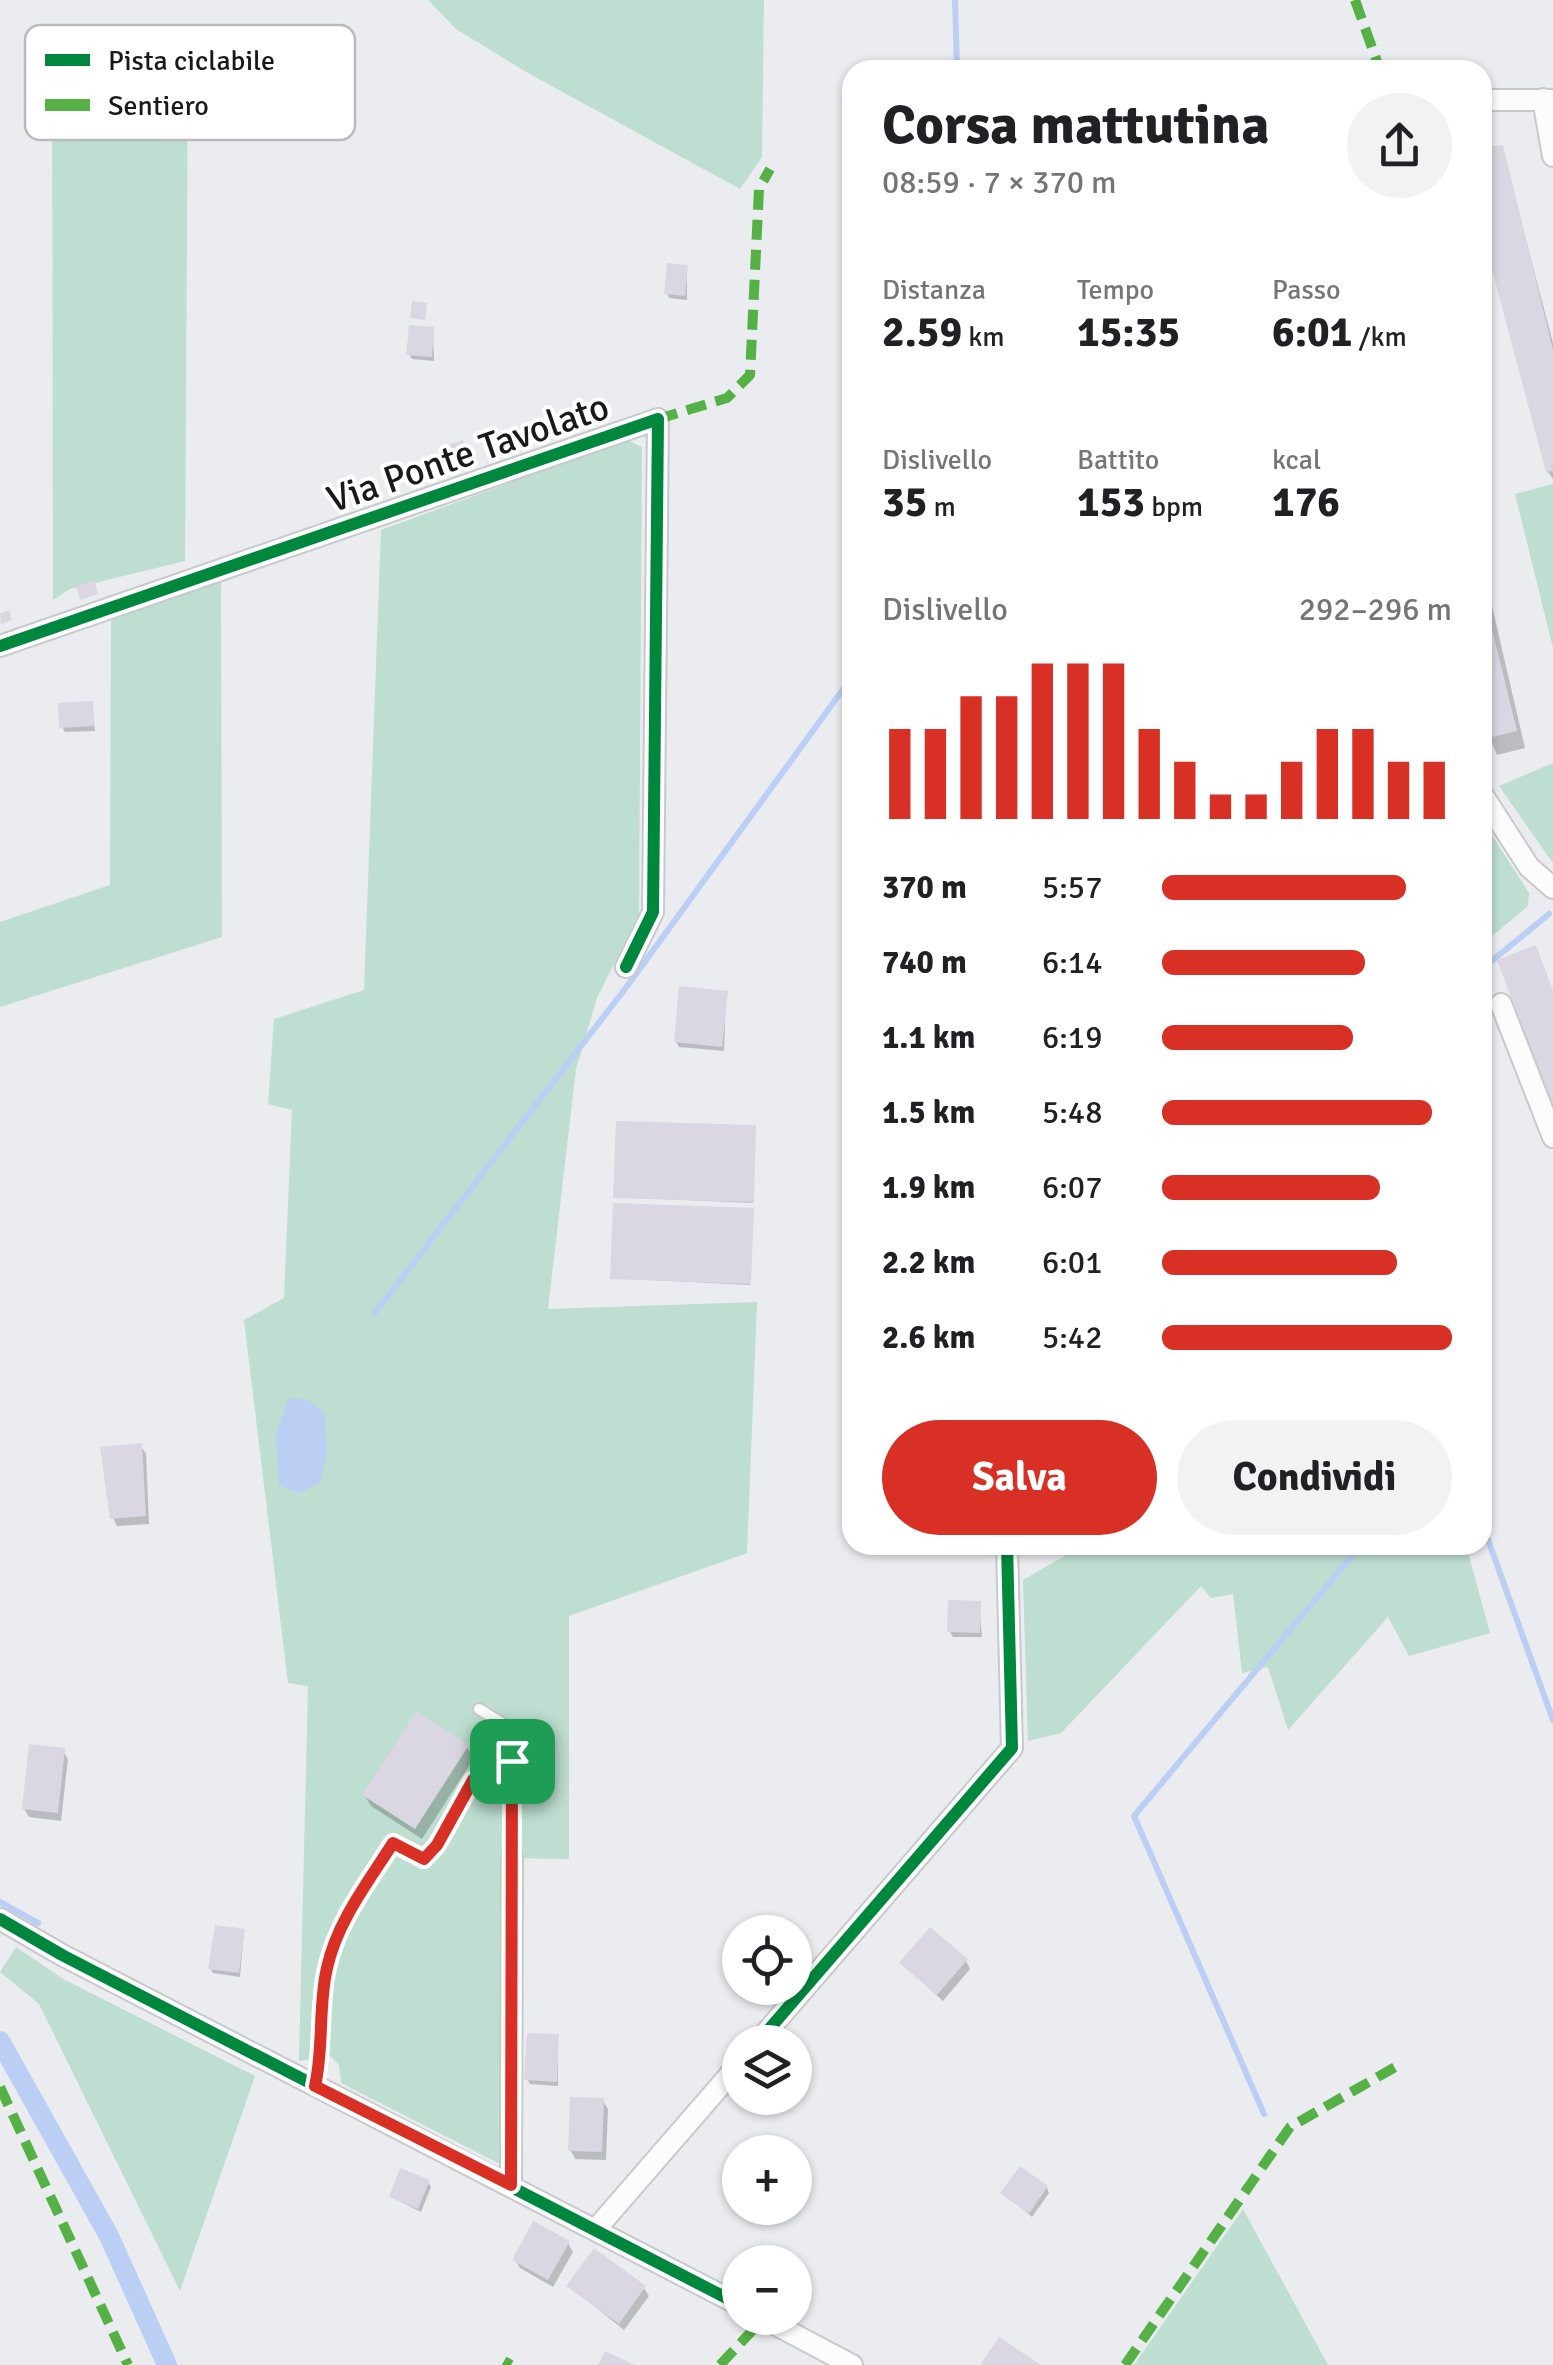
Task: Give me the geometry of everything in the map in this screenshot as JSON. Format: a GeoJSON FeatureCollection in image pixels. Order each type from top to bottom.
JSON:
{"type":"FeatureCollection","features":[{"type":"Feature","properties":{"kind":"street"},"geometry":{"type":"LineString","coordinates":[[1492,100],[1548,100],[1553,156]]}},
{"type":"Feature","properties":{"kind":"street","name":"Via Ponte Tavolato"},"geometry":{"type":"LineString","coordinates":[[0,646],[658,418],[653,912],[626,967]]}},
{"type":"Feature","properties":{"kind":"street"},"geometry":{"type":"LineString","coordinates":[[1492,810],[1529,867],[1553,888]]}},
{"type":"Feature","properties":{"kind":"street"},"geometry":{"type":"LineString","coordinates":[[1501,1004],[1553,1138]]}},
{"type":"Feature","properties":{"kind":"street"},"geometry":{"type":"LineString","coordinates":[[773,2025],[1012,1748],[1007,1555]]}},
{"type":"Feature","properties":{"kind":"street"},"geometry":{"type":"LineString","coordinates":[[511,2185],[512,1858]]}},
{"type":"Feature","properties":{"kind":"street"},"geometry":{"type":"LineString","coordinates":[[0,1918],[62,1956],[722,2296]]}},
{"type":"Feature","properties":{"kind":"street"},"geometry":{"type":"LineString","coordinates":[[596,2229],[722,2084]]}},
{"type":"Feature","properties":{"kind":"street"},"geometry":{"type":"LineString","coordinates":[[795,2335],[852,2365]]}},
{"type":"Feature","properties":{"kind":"lane"},"geometry":{"type":"LineString","coordinates":[[479,1709],[510,1728],[512,1858]]}},
{"type":"Feature","properties":{"kind":"lane"},"geometry":{"type":"LineString","coordinates":[[315,2086],[322,2056],[326,1969],[346,1918],[393,1843],[424,1859],[437,1845],[473,1780],[512,1761]]}},
{"type":"Feature","properties":{"kind":"green space"},"geometry":{"type":"Polygon","coordinates":[[[428,0],[764,0],[762,157],[740,189],[528,73],[456,29],[428,0]]]}},
{"type":"Feature","properties":{"kind":"green space"},"geometry":{"type":"Polygon","coordinates":[[[52,140],[188,140],[185,561],[70,589],[53,600],[52,140]]]}},
{"type":"Feature","properties":{"kind":"green space"},"geometry":{"type":"Polygon","coordinates":[[[627,440],[642,447],[639,914],[597,998],[576,1069],[548,1309],[757,1302],[747,1553],[569,1616],[569,1859],[505,1858],[502,2163],[498,2163],[341,2083],[339,2065],[330,2056],[299,2061],[308,1686],[288,1683],[244,1320],[284,1298],[292,1110],[268,1104],[274,1019],[364,990],[381,530],[627,440]]]}},
{"type":"Feature","properties":{"kind":"green space"},"geometry":{"type":"Polygon","coordinates":[[[1553,484],[1553,648],[1515,494],[1553,484]]]}},
{"type":"Feature","properties":{"kind":"green space"},"geometry":{"type":"Polygon","coordinates":[[[221,580],[222,937],[0,1007],[0,922],[110,885],[111,618],[221,580]]]}},
{"type":"Feature","properties":{"kind":"green space"},"geometry":{"type":"Polygon","coordinates":[[[1553,763],[1553,863],[1499,786],[1553,763]]]}},
{"type":"Feature","properties":{"kind":"green space"},"geometry":{"type":"Polygon","coordinates":[[[1492,836],[1529,893],[1528,906],[1492,936],[1492,836]]]}},
{"type":"Feature","properties":{"kind":"green space"},"geometry":{"type":"Polygon","coordinates":[[[1066,1555],[1469,1555],[1490,1633],[1409,1656],[1388,1617],[1288,1730],[1268,1667],[1242,1673],[1233,1594],[1211,1598],[1201,1586],[1061,1733],[1028,1741],[1023,1580],[1066,1555]]]}},
{"type":"Feature","properties":{"kind":"green space"},"geometry":{"type":"Polygon","coordinates":[[[16,1947],[63,1979],[255,2076],[180,2291],[39,2004],[0,1972],[16,1947]]]}},
{"type":"Feature","properties":{"kind":"green space"},"geometry":{"type":"Polygon","coordinates":[[[1243,2209],[1328,2365],[1134,2365],[1243,2209]]]}},
{"type":"Feature","properties":{"kind":"water"},"geometry":{"type":"Polygon","coordinates":[[[289,1397],[310,1401],[324,1412],[327,1453],[320,1483],[299,1493],[279,1485],[276,1434],[289,1397]]]}},
{"type":"Feature","properties":{"kind":"building"},"geometry":{"type":"Polygon","coordinates":[[[1503,145],[1553,350],[1553,471],[1546,472],[1492,270],[1492,146],[1503,145]]]}},
{"type":"Feature","properties":{"kind":"building"},"geometry":{"type":"Polygon","coordinates":[[[667,263],[688,265],[685,296],[664,294],[667,263]]]}},
{"type":"Feature","properties":{"kind":"building"},"geometry":{"type":"Polygon","coordinates":[[[412,301],[427,303],[425,320],[410,318],[412,301]]]}},
{"type":"Feature","properties":{"kind":"building"},"geometry":{"type":"Polygon","coordinates":[[[409,325],[434,327],[432,357],[406,355],[409,325]]]}},
{"type":"Feature","properties":{"kind":"building"},"geometry":{"type":"Polygon","coordinates":[[[463,440],[468,457],[455,461],[450,444],[463,440]]]}},
{"type":"Feature","properties":{"kind":"building"},"geometry":{"type":"Polygon","coordinates":[[[94,580],[98,594],[80,600],[76,586],[94,580]]]}},
{"type":"Feature","properties":{"kind":"building"},"geometry":{"type":"Polygon","coordinates":[[[9,610],[12,620],[1,624],[0,614],[9,610]]]}},
{"type":"Feature","properties":{"kind":"building"},"geometry":{"type":"Polygon","coordinates":[[[1492,629],[1517,731],[1492,737],[1492,629]]]}},
{"type":"Feature","properties":{"kind":"building"},"geometry":{"type":"Polygon","coordinates":[[[93,701],[94,726],[59,728],[58,703],[93,701]]]}},
{"type":"Feature","properties":{"kind":"building"},"geometry":{"type":"Polygon","coordinates":[[[1536,945],[1553,991],[1553,1106],[1497,960],[1536,945]]]}},
{"type":"Feature","properties":{"kind":"building"},"geometry":{"type":"Polygon","coordinates":[[[679,986],[728,991],[722,1047],[674,1042],[679,986]]]}},
{"type":"Feature","properties":{"kind":"building"},"geometry":{"type":"Polygon","coordinates":[[[616,1121],[756,1125],[754,1202],[613,1198],[616,1121]]]}},
{"type":"Feature","properties":{"kind":"building"},"geometry":{"type":"Polygon","coordinates":[[[613,1203],[754,1208],[751,1284],[610,1279],[613,1203]]]}},
{"type":"Feature","properties":{"kind":"building"},"geometry":{"type":"Polygon","coordinates":[[[142,1443],[146,1516],[110,1519],[100,1447],[142,1443]]]}},
{"type":"Feature","properties":{"kind":"building"},"geometry":{"type":"Polygon","coordinates":[[[948,1600],[981,1601],[980,1633],[947,1632],[948,1600]]]}},
{"type":"Feature","properties":{"kind":"building"},"geometry":{"type":"Polygon","coordinates":[[[416,1711],[469,1745],[415,1829],[362,1795],[416,1711]]]}},
{"type":"Feature","properties":{"kind":"building"},"geometry":{"type":"Polygon","coordinates":[[[29,1744],[65,1748],[58,1813],[22,1809],[29,1744]]]}},
{"type":"Feature","properties":{"kind":"building"},"geometry":{"type":"Polygon","coordinates":[[[215,1925],[245,1929],[239,1973],[208,1969],[215,1925]]]}},
{"type":"Feature","properties":{"kind":"building"},"geometry":{"type":"Polygon","coordinates":[[[930,1927],[968,1959],[937,1995],[899,1963],[930,1927]]]}},
{"type":"Feature","properties":{"kind":"building"},"geometry":{"type":"Polygon","coordinates":[[[527,2033],[559,2034],[557,2082],[524,2080],[527,2033]]]}},
{"type":"Feature","properties":{"kind":"building"},"geometry":{"type":"Polygon","coordinates":[[[570,2097],[604,2098],[602,2152],[568,2151],[570,2097]]]}},
{"type":"Feature","properties":{"kind":"building"},"geometry":{"type":"Polygon","coordinates":[[[1020,2166],[1048,2186],[1029,2214],[1000,2193],[1020,2166]]]}},
{"type":"Feature","properties":{"kind":"building"},"geometry":{"type":"Polygon","coordinates":[[[400,2168],[430,2180],[418,2209],[389,2197],[400,2168]]]}},
{"type":"Feature","properties":{"kind":"building"},"geometry":{"type":"Polygon","coordinates":[[[533,2221],[570,2241],[548,2280],[512,2260],[533,2221]]]}},
{"type":"Feature","properties":{"kind":"building"},"geometry":{"type":"Polygon","coordinates":[[[594,2248],[646,2286],[619,2324],[566,2286],[594,2248]]]}},
{"type":"Feature","properties":{"kind":"building"},"geometry":{"type":"Polygon","coordinates":[[[999,2337],[1041,2365],[980,2365],[999,2337]]]}},
{"type":"Feature","properties":{"kind":"building"},"geometry":{"type":"Polygon","coordinates":[[[605,2351],[635,2365],[598,2365],[605,2351]]]}},
{"type":"Feature","properties":{"kind":"waterway"},"geometry":{"type":"LineString","coordinates":[[955,0],[957,60]]}},
{"type":"Feature","properties":{"kind":"waterway"},"geometry":{"type":"LineString","coordinates":[[374,1314],[625,989],[842,691]]}},
{"type":"Feature","properties":{"kind":"waterway"},"geometry":{"type":"LineString","coordinates":[[1492,961],[1549,914]]}},
{"type":"Feature","properties":{"kind":"waterway"},"geometry":{"type":"LineString","coordinates":[[1492,1551],[1553,1720]]}},
{"type":"Feature","properties":{"kind":"waterway"},"geometry":{"type":"LineString","coordinates":[[1264,2114],[1134,1816],[1353,1555]]}},
{"type":"Feature","properties":{"kind":"waterway"},"geometry":{"type":"LineString","coordinates":[[0,1902],[38,1923]]}},
{"type":"Feature","properties":{"kind":"waterway"},"geometry":{"type":"LineString","coordinates":[[0,2041],[109,2236],[167,2365]]}},
{"type":"Feature","properties":{"kind":"marked path"},"geometry":{"type":"LineString","coordinates":[[1355,0],[1376,60]]}},
{"type":"Feature","properties":{"kind":"marked path"},"geometry":{"type":"LineString","coordinates":[[658,419],[727,398],[750,375],[759,189],[770,169]]}},
{"type":"Feature","properties":{"kind":"marked path"},"geometry":{"type":"LineString","coordinates":[[1125,2365],[1290,2127],[1397,2066]]}},
{"type":"Feature","properties":{"kind":"marked path"},"geometry":{"type":"LineString","coordinates":[[0,2087],[128,2365]]}},
{"type":"Feature","properties":{"kind":"marked path"},"geometry":{"type":"LineString","coordinates":[[720,2365],[748,2335]]}},
{"type":"Feature","properties":{"kind":"marked path"},"geometry":{"type":"LineString","coordinates":[[504,2361],[511,2365]]}},
{"type":"Feature","properties":{"kind":"cycle path"},"geometry":{"type":"LineString","coordinates":[[0,646],[658,419],[653,912],[626,967]]}},
{"type":"Feature","properties":{"kind":"cycle path"},"geometry":{"type":"LineString","coordinates":[[773,2025],[1012,1748],[1007,1555]]}},
{"type":"Feature","properties":{"kind":"cycle path"},"geometry":{"type":"LineString","coordinates":[[0,1919],[62,1955],[722,2296]]}},
{"type":"Feature","properties":{"kind":"route"},"geometry":{"type":"LineString","coordinates":[[512,1761],[511,2185],[315,2086],[322,2056],[326,1969],[346,1918],[393,1843],[424,1859],[437,1845],[473,1780],[512,1761]]}}]}
